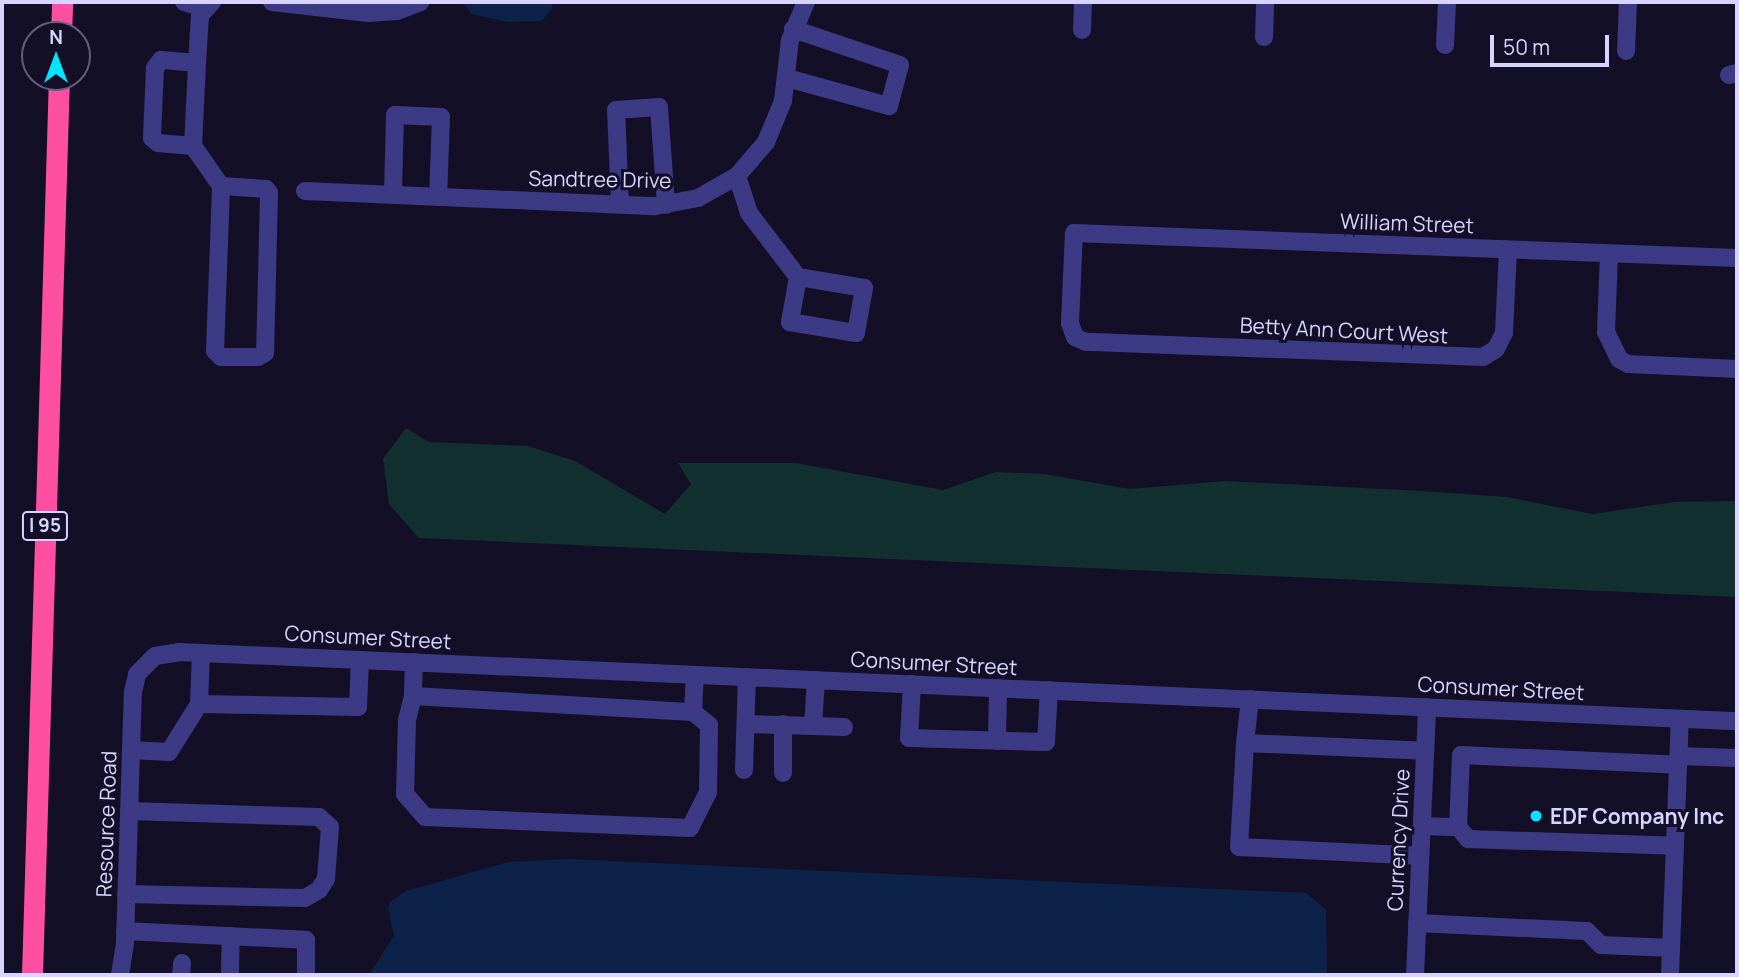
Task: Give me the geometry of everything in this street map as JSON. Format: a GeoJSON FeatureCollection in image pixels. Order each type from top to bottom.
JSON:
{"type":"FeatureCollection","features":[{"type":"Feature","properties":{"kind":"highway"},"geometry":{"type":"LineString","coordinates":[[61,21],[62,2]]}},
{"type":"Feature","properties":{"kind":"highway","name":"I 95"},"geometry":{"type":"LineString","coordinates":[[32,975],[60,91]]}},
{"type":"Feature","properties":{"kind":"street"},"geometry":{"type":"LineString","coordinates":[[184,2],[208,6],[197,63],[193,146],[221,186],[215,351],[221,357],[258,357],[265,353],[269,192],[221,186]]}},
{"type":"Feature","properties":{"kind":"street"},"geometry":{"type":"LineString","coordinates":[[272,2],[368,13],[397,11],[420,2]]}},
{"type":"Feature","properties":{"kind":"street","name":"Sandtree Drive"},"geometry":{"type":"LineString","coordinates":[[305,191],[666,205],[698,198],[737,176],[766,142],[787,78],[793,29],[805,2]]}},
{"type":"Feature","properties":{"kind":"street"},"geometry":{"type":"LineString","coordinates":[[1082,30],[1083,2]]}},
{"type":"Feature","properties":{"kind":"street"},"geometry":{"type":"LineString","coordinates":[[1264,37],[1265,2]]}},
{"type":"Feature","properties":{"kind":"street"},"geometry":{"type":"LineString","coordinates":[[1445,45],[1447,2]]}},
{"type":"Feature","properties":{"kind":"street"},"geometry":{"type":"LineString","coordinates":[[1626,51],[1628,2]]}},
{"type":"Feature","properties":{"kind":"street"},"geometry":{"type":"LineString","coordinates":[[787,78],[889,106],[900,65],[793,29]]}},
{"type":"Feature","properties":{"kind":"street"},"geometry":{"type":"LineString","coordinates":[[193,146],[158,143],[152,138],[155,68],[161,60],[197,63]]}},
{"type":"Feature","properties":{"kind":"street"},"geometry":{"type":"LineString","coordinates":[[620,204],[615,110],[659,107],[666,205]]}},
{"type":"Feature","properties":{"kind":"street"},"geometry":{"type":"LineString","coordinates":[[393,195],[395,115],[429,116],[441,117],[438,197]]}},
{"type":"Feature","properties":{"kind":"street"},"geometry":{"type":"LineString","coordinates":[[737,176],[749,213],[798,277],[864,288],[856,333],[790,322],[798,277]]}},
{"type":"Feature","properties":{"kind":"street","name":"William Street"},"geometry":{"type":"LineString","coordinates":[[1086,342],[1075,337],[1070,323],[1074,233],[1737,258]]}},
{"type":"Feature","properties":{"kind":"street","name":"Betty Ann Court West"},"geometry":{"type":"LineString","coordinates":[[1086,342],[1483,357],[1496,348],[1504,333],[1508,250]]}},
{"type":"Feature","properties":{"kind":"street"},"geometry":{"type":"LineString","coordinates":[[1609,254],[1606,332],[1619,359],[1628,364],[1737,369]]}},
{"type":"Feature","properties":{"kind":"street"},"geometry":{"type":"LineString","coordinates":[[131,750],[169,752],[199,704],[201,653]]}},
{"type":"Feature","properties":{"kind":"street","name":"Consumer Street"},"geometry":{"type":"LineString","coordinates":[[137,674],[155,656],[201,653],[1737,721]]}},
{"type":"Feature","properties":{"kind":"street"},"geometry":{"type":"LineString","coordinates":[[199,704],[358,707],[360,660]]}},
{"type":"Feature","properties":{"kind":"street"},"geometry":{"type":"LineString","coordinates":[[413,696],[693,712],[709,725],[708,792],[690,828],[425,817],[405,794],[407,720],[413,696],[414,662]]}},
{"type":"Feature","properties":{"kind":"street","name":"Resource Road"},"geometry":{"type":"LineString","coordinates":[[120,975],[125,931],[131,750],[137,674]]}},
{"type":"Feature","properties":{"kind":"street"},"geometry":{"type":"LineString","coordinates":[[693,712],[695,675]]}},
{"type":"Feature","properties":{"kind":"street"},"geometry":{"type":"LineString","coordinates":[[744,770],[747,677]]}},
{"type":"Feature","properties":{"kind":"street"},"geometry":{"type":"LineString","coordinates":[[813,726],[816,680]]}},
{"type":"Feature","properties":{"kind":"street"},"geometry":{"type":"LineString","coordinates":[[912,684],[909,738],[1046,742],[1049,690]]}},
{"type":"Feature","properties":{"kind":"street"},"geometry":{"type":"LineString","coordinates":[[997,741],[998,688]]}},
{"type":"Feature","properties":{"kind":"street"},"geometry":{"type":"LineString","coordinates":[[1250,699],[1239,848],[1420,856]]}},
{"type":"Feature","properties":{"kind":"street","name":"Currency Drive"},"geometry":{"type":"LineString","coordinates":[[1415,975],[1427,707]]}},
{"type":"Feature","properties":{"kind":"street"},"geometry":{"type":"LineString","coordinates":[[1670,975],[1680,719]]}},
{"type":"Feature","properties":{"kind":"street"},"geometry":{"type":"LineString","coordinates":[[746,724],[844,727]]}},
{"type":"Feature","properties":{"kind":"street"},"geometry":{"type":"LineString","coordinates":[[783,724],[783,773]]}},
{"type":"Feature","properties":{"kind":"street"},"geometry":{"type":"LineString","coordinates":[[1245,743],[1425,751]]}},
{"type":"Feature","properties":{"kind":"street"},"geometry":{"type":"LineString","coordinates":[[1675,846],[1468,839],[1458,827],[1461,755],[1679,761],[1737,758]]}},
{"type":"Feature","properties":{"kind":"street"},"geometry":{"type":"LineString","coordinates":[[126,894],[305,898],[319,890],[326,878],[330,827],[319,817],[129,811]]}},
{"type":"Feature","properties":{"kind":"street"},"geometry":{"type":"LineString","coordinates":[[1422,826],[1458,827]]}},
{"type":"Feature","properties":{"kind":"street"},"geometry":{"type":"LineString","coordinates":[[1417,923],[1587,931],[1601,945],[1671,948]]}},
{"type":"Feature","properties":{"kind":"street"},"geometry":{"type":"LineString","coordinates":[[125,931],[306,940],[306,975]]}},
{"type":"Feature","properties":{"kind":"street"},"geometry":{"type":"LineString","coordinates":[[230,975],[231,936]]}},
{"type":"Feature","properties":{"kind":"green space"},"geometry":{"type":"Polygon","coordinates":[[[406,428],[429,442],[528,446],[575,461],[665,514],[691,484],[678,463],[796,463],[943,490],[996,472],[1044,474],[1130,489],[1225,481],[1422,491],[1507,497],[1592,514],[1675,502],[1737,501],[1737,597],[419,538],[389,504],[383,459],[406,428]]]}},
{"type":"Feature","properties":{"kind":"water"},"geometry":{"type":"Polygon","coordinates":[[[463,2],[552,2],[552,9],[542,21],[508,22],[471,14],[463,2]]]}},
{"type":"Feature","properties":{"kind":"water"},"geometry":{"type":"Polygon","coordinates":[[[568,859],[1306,893],[1326,910],[1327,975],[369,975],[394,935],[388,909],[391,901],[406,891],[508,862],[568,859]]]}},
{"type":"Feature","properties":{"kind":"place","name":"EDF Company Inc"},"geometry":{"type":"Point","coordinates":[1536,816]}}]}
